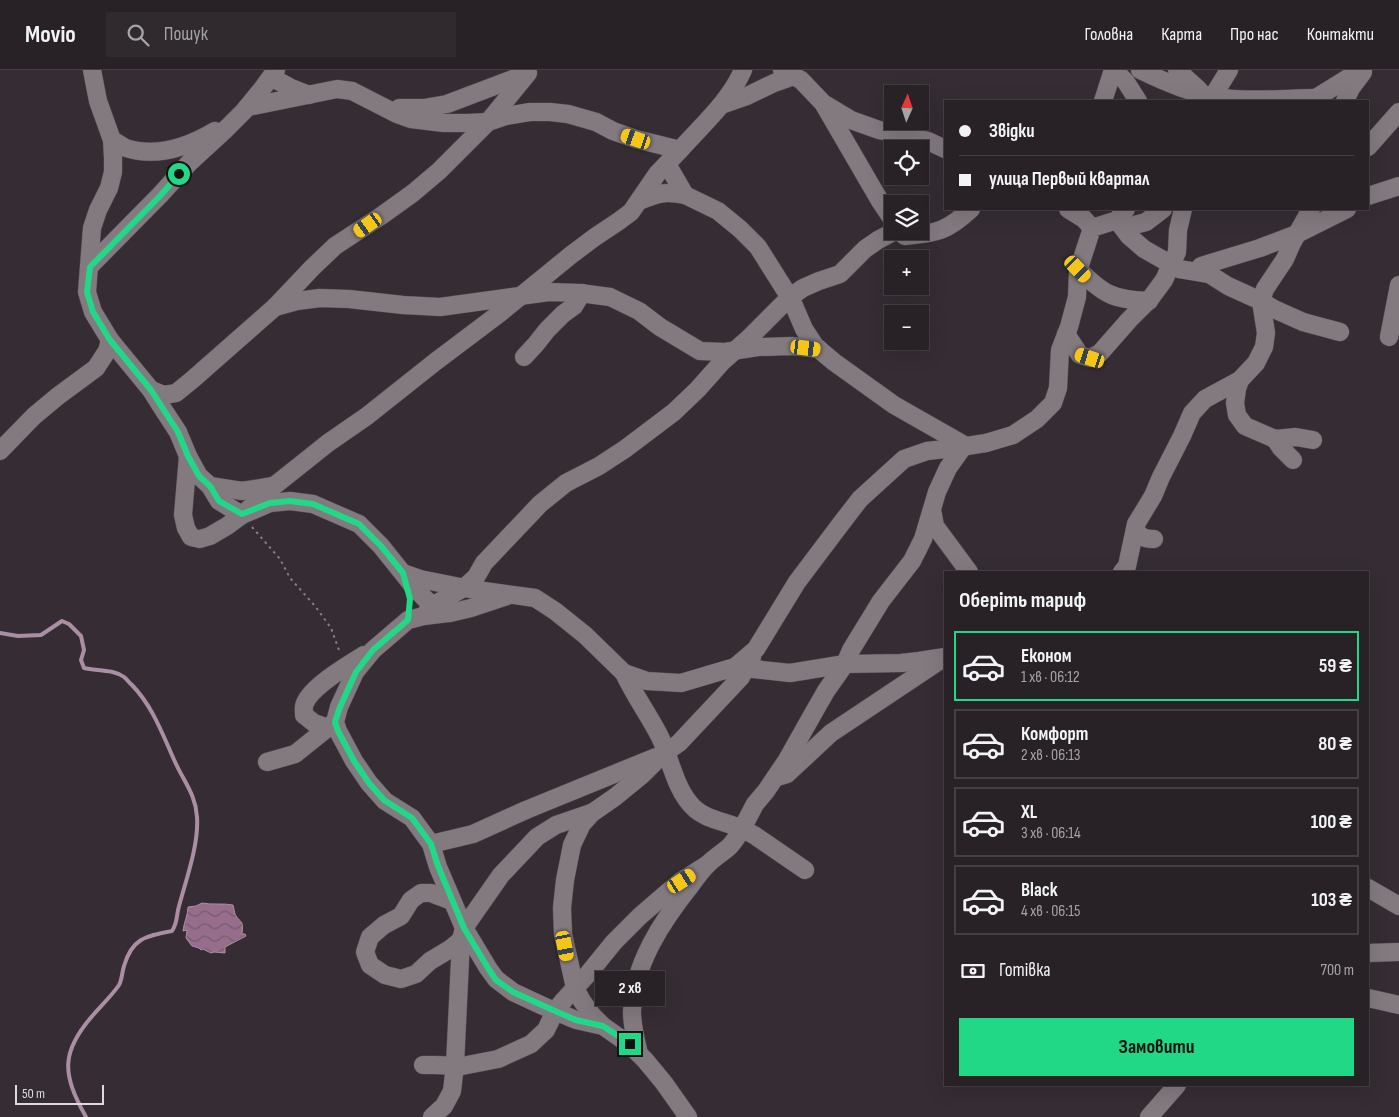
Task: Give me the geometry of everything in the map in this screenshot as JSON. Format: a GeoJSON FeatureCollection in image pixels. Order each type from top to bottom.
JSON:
{"type":"FeatureCollection","features":[{"type":"Feature","properties":{"kind":"street"},"geometry":{"type":"LineString","coordinates":[[92,70],[98,101],[112,140],[113,172],[109,188],[98,210],[92,228],[87,292],[93,312],[110,340],[151,390],[178,432],[199,476],[210,486],[219,501],[242,514]]}},
{"type":"Feature","properties":{"kind":"street"},"geometry":{"type":"LineString","coordinates":[[188,456],[183,515],[186,528],[192,537],[200,539],[210,536],[227,526],[328,443],[367,416],[500,313],[571,254],[631,212],[657,174],[716,112],[737,83],[743,70]]}},
{"type":"Feature","properties":{"kind":"street"},"geometry":{"type":"LineString","coordinates":[[1103,100],[1113,70],[1126,82],[1137,100]]}},
{"type":"Feature","properties":{"kind":"street"},"geometry":{"type":"LineString","coordinates":[[1140,70],[1184,89],[1209,97],[1225,99],[1313,100],[1362,70]]}},
{"type":"Feature","properties":{"kind":"street"},"geometry":{"type":"LineString","coordinates":[[1177,70],[1209,97]]}},
{"type":"Feature","properties":{"kind":"street"},"geometry":{"type":"LineString","coordinates":[[1209,97],[1230,70]]}},
{"type":"Feature","properties":{"kind":"street"},"geometry":{"type":"LineString","coordinates":[[1345,100],[1362,70]]}},
{"type":"Feature","properties":{"kind":"street"},"geometry":{"type":"LineString","coordinates":[[90,267],[160,196],[189,163],[246,109],[274,74],[291,88],[308,95],[331,98],[376,109],[385,109],[424,108],[447,104],[531,72]]}},
{"type":"Feature","properties":{"kind":"street"},"geometry":{"type":"LineString","coordinates":[[151,390],[164,395],[176,393],[275,307],[335,246],[413,193],[440,170],[488,122],[531,72]]}},
{"type":"Feature","properties":{"kind":"street"},"geometry":{"type":"LineString","coordinates":[[721,105],[747,96],[774,83],[788,73],[801,80],[823,103],[884,207]]}},
{"type":"Feature","properties":{"kind":"street"},"geometry":{"type":"LineString","coordinates":[[112,140],[125,148],[151,152],[178,148],[202,138],[246,109],[308,95]]}},
{"type":"Feature","properties":{"kind":"street"},"geometry":{"type":"LineString","coordinates":[[823,103],[851,120],[878,130],[928,142],[944,149]]}},
{"type":"Feature","properties":{"kind":"street"},"geometry":{"type":"LineString","coordinates":[[385,109],[411,119],[444,123],[488,122],[506,116],[530,112],[568,114],[596,122],[613,131],[636,139],[680,150]]}},
{"type":"Feature","properties":{"kind":"street"},"geometry":{"type":"LineString","coordinates":[[1369,146],[1399,112]]}},
{"type":"Feature","properties":{"kind":"street"},"geometry":{"type":"LineString","coordinates":[[666,164],[684,195]]}},
{"type":"Feature","properties":{"kind":"street"},"geometry":{"type":"LineString","coordinates":[[1370,195],[1399,186]]}},
{"type":"Feature","properties":{"kind":"street"},"geometry":{"type":"LineString","coordinates":[[639,201],[654,194],[669,192],[684,195],[718,210],[758,248],[790,297],[804,329],[815,346],[894,405],[964,447]]}},
{"type":"Feature","properties":{"kind":"street"},"geometry":{"type":"LineString","coordinates":[[929,234],[944,230],[970,210]]}},
{"type":"Feature","properties":{"kind":"street"},"geometry":{"type":"LineString","coordinates":[[1070,210],[1084,219],[1092,228]]}},
{"type":"Feature","properties":{"kind":"street"},"geometry":{"type":"LineString","coordinates":[[688,1117],[664,1083],[630,1044],[603,1026],[592,1015],[575,988],[563,934],[562,908],[564,880],[572,844],[582,824],[592,813],[642,776],[664,754],[679,743],[741,677],[741,667],[756,649],[797,582],[860,499],[904,459],[927,451],[986,443],[1013,435],[1038,418],[1053,403],[1058,388],[1060,350],[1077,297],[1078,269],[1092,228],[1094,210]]}},
{"type":"Feature","properties":{"kind":"street"},"geometry":{"type":"LineString","coordinates":[[1092,228],[1122,219],[1146,222],[1162,210]]}},
{"type":"Feature","properties":{"kind":"street"},"geometry":{"type":"LineString","coordinates":[[1066,334],[1080,355],[1090,358],[1100,353],[1148,301],[1164,280],[1177,252],[1178,230],[1182,210]]}},
{"type":"Feature","properties":{"kind":"street"},"geometry":{"type":"LineString","coordinates":[[1122,219],[1129,236],[1144,249],[1179,269],[1205,270],[1297,234],[1345,210]]}},
{"type":"Feature","properties":{"kind":"street"},"geometry":{"type":"LineString","coordinates":[[1130,569],[1136,524],[1153,496],[1192,413],[1204,399],[1240,380],[1256,363],[1264,347],[1266,332],[1261,301],[1265,289],[1286,259],[1297,234],[1310,212]]}},
{"type":"Feature","properties":{"kind":"street"},"geometry":{"type":"LineString","coordinates":[[1178,230],[1186,248],[1195,261],[1228,286],[1302,322],[1340,332]]}},
{"type":"Feature","properties":{"kind":"street"},"geometry":{"type":"LineString","coordinates":[[603,1026],[576,1020],[555,1011],[513,992],[496,980],[463,934],[431,844],[412,818],[384,800],[369,783],[354,761],[338,731],[332,725],[314,723],[304,715],[303,705],[310,694],[345,667],[373,650],[437,603],[464,588],[476,576],[496,549],[540,504],[566,483],[599,466],[674,412],[722,362],[790,297],[803,288],[840,274],[865,249],[884,237]]}},
{"type":"Feature","properties":{"kind":"street"},"geometry":{"type":"LineString","coordinates":[[1078,269],[1114,297],[1148,301]]}},
{"type":"Feature","properties":{"kind":"street"},"geometry":{"type":"LineString","coordinates":[[1389,337],[1399,285]]}},
{"type":"Feature","properties":{"kind":"street"},"geometry":{"type":"LineString","coordinates":[[275,307],[297,301],[320,298],[349,298],[403,305],[440,307],[550,292],[582,293],[610,297],[639,311],[660,327],[700,350],[725,352],[758,347],[783,346],[819,349]]}},
{"type":"Feature","properties":{"kind":"street"},"geometry":{"type":"LineString","coordinates":[[524,357],[547,330],[574,306],[582,293]]}},
{"type":"Feature","properties":{"kind":"street"},"geometry":{"type":"LineString","coordinates":[[0,451],[34,416],[96,368],[107,352],[110,340]]}},
{"type":"Feature","properties":{"kind":"street"},"geometry":{"type":"LineString","coordinates":[[96,368],[129,364]]}},
{"type":"Feature","properties":{"kind":"street"},"geometry":{"type":"LineString","coordinates":[[1240,380],[1235,403],[1238,415],[1245,426],[1275,439],[1296,437],[1313,440]]}},
{"type":"Feature","properties":{"kind":"street"},"geometry":{"type":"LineString","coordinates":[[1275,439],[1293,460]]}},
{"type":"Feature","properties":{"kind":"street"},"geometry":{"type":"LineString","coordinates":[[423,1066],[462,1066],[498,1059],[531,1044],[546,1030],[555,1011],[614,942],[640,916],[682,881],[708,864],[730,846],[742,829],[755,804],[787,760],[826,691],[845,664],[881,601],[912,561],[924,539],[938,492],[948,468],[964,447]]}},
{"type":"Feature","properties":{"kind":"street"},"geometry":{"type":"LineString","coordinates":[[210,486],[242,491],[274,486]]}},
{"type":"Feature","properties":{"kind":"street"},"geometry":{"type":"LineString","coordinates":[[242,514],[270,503],[290,501],[313,504],[359,524],[381,546],[413,586],[422,614]]}},
{"type":"Feature","properties":{"kind":"street"},"geometry":{"type":"LineString","coordinates":[[932,510],[935,526],[968,571]]}},
{"type":"Feature","properties":{"kind":"street"},"geometry":{"type":"LineString","coordinates":[[1135,529],[1145,539],[1154,539]]}},
{"type":"Feature","properties":{"kind":"street"},"geometry":{"type":"LineString","coordinates":[[403,573],[420,579],[464,588],[535,598],[555,612],[585,636],[624,673],[660,737],[664,754],[683,794],[693,807],[704,816],[754,835],[805,870]]}},
{"type":"Feature","properties":{"kind":"street"},"geometry":{"type":"LineString","coordinates":[[403,573],[410,599],[422,614]]}},
{"type":"Feature","properties":{"kind":"street"},"geometry":{"type":"LineString","coordinates":[[422,614],[450,613],[512,595]]}},
{"type":"Feature","properties":{"kind":"street"},"geometry":{"type":"LineString","coordinates":[[267,762],[295,754],[332,725],[351,681],[373,650]]}},
{"type":"Feature","properties":{"kind":"street"},"geometry":{"type":"LineString","coordinates":[[624,673],[647,681],[681,683],[741,667],[790,673],[845,664],[901,663],[944,657]]}},
{"type":"Feature","properties":{"kind":"street"},"geometry":{"type":"LineString","coordinates":[[773,779],[787,774],[831,733],[944,658]]}},
{"type":"Feature","properties":{"kind":"street"},"geometry":{"type":"LineString","coordinates":[[431,844],[473,834],[535,806],[664,754]]}},
{"type":"Feature","properties":{"kind":"street"},"geometry":{"type":"LineString","coordinates":[[452,901],[431,893],[421,893],[411,900],[400,916],[384,925],[370,937],[365,952],[370,965],[385,975],[401,979],[416,974],[430,961],[450,949],[463,934],[500,875],[537,836],[556,825],[592,813]]}},
{"type":"Feature","properties":{"kind":"street"},"geometry":{"type":"LineString","coordinates":[[639,1054],[632,1012],[640,969],[663,924],[680,898],[708,864]]}},
{"type":"Feature","properties":{"kind":"street"},"geometry":{"type":"LineString","coordinates":[[1369,889],[1399,906]]}},
{"type":"Feature","properties":{"kind":"street"},"geometry":{"type":"LineString","coordinates":[[432,1117],[444,1106],[452,1091],[463,934]]}},
{"type":"Feature","properties":{"kind":"street"},"geometry":{"type":"LineString","coordinates":[[1369,953],[1399,952]]}},
{"type":"Feature","properties":{"kind":"street"},"geometry":{"type":"LineString","coordinates":[[1369,998],[1399,1005]]}},
{"type":"Feature","properties":{"kind":"street"},"geometry":{"type":"LineString","coordinates":[[1149,1117],[1176,1086]]}},
{"type":"Feature","properties":{"kind":"path"},"geometry":{"type":"LineString","coordinates":[[242,514],[280,559],[290,578],[331,628],[345,667]]}},
{"type":"Feature","properties":{"kind":"water"},"geometry":{"type":"Polygon","coordinates":[[[202,903],[233,905],[235,914],[242,923],[242,934],[246,936],[225,947],[225,953],[211,953],[203,949],[201,950],[192,946],[186,938],[187,930],[183,931],[188,907],[202,903]]]}},
{"type":"Feature","properties":{"kind":"waterway"},"geometry":{"type":"LineString","coordinates":[[0,633],[18,636],[41,635],[62,621],[69,624],[81,636],[84,650],[81,660],[84,668],[120,674],[140,694],[157,723],[195,803],[197,817],[196,839],[174,928],[172,931],[147,937],[131,949],[119,985],[83,1028],[70,1052],[69,1076],[72,1088],[86,1117]]}},
{"type":"Feature","properties":{"kind":"route"},"geometry":{"type":"LineString","coordinates":[[179,174],[90,267],[87,292],[93,312],[110,340],[151,390],[178,432],[199,476],[210,486],[219,501],[242,514],[270,503],[290,501],[313,504],[359,524],[381,546],[403,573],[410,599],[408,620],[373,650],[356,672],[335,722],[338,731],[354,761],[369,783],[384,800],[412,818],[431,844],[438,866],[464,928],[496,980],[513,992],[555,1011],[576,1020],[603,1026],[630,1044]]}}]}
